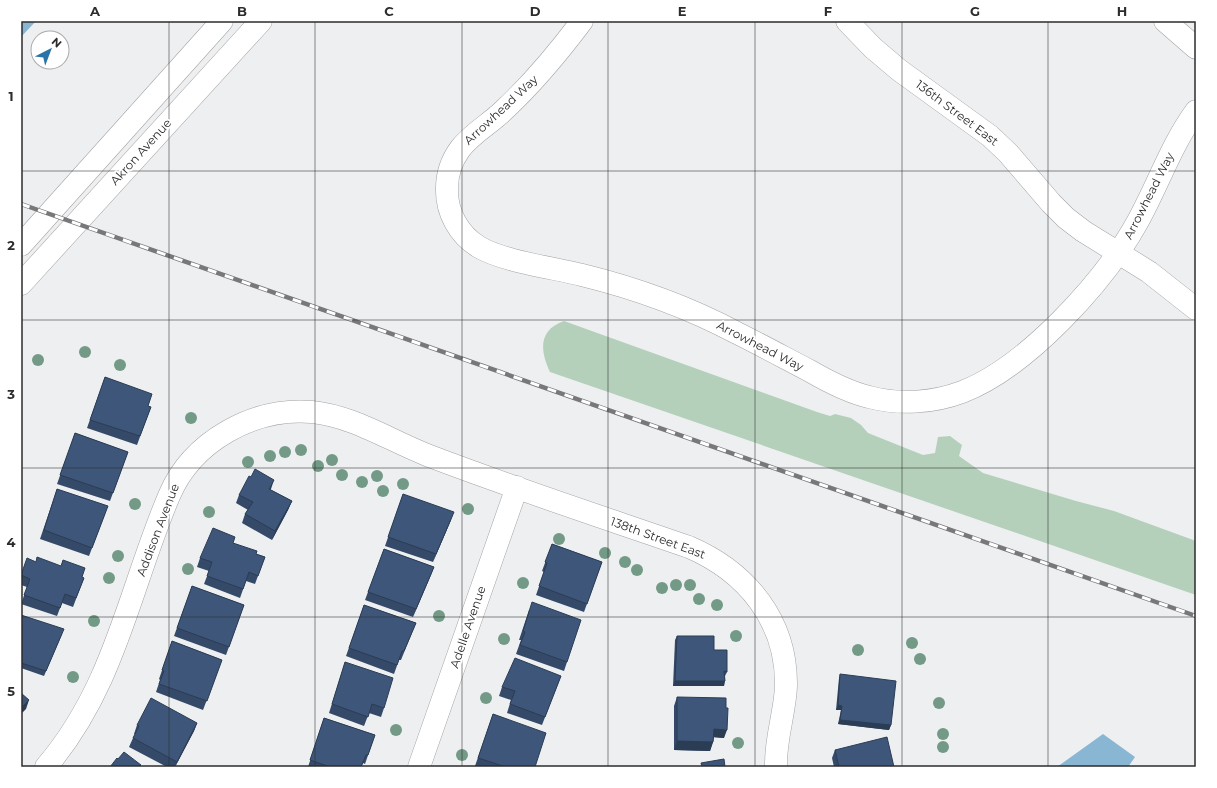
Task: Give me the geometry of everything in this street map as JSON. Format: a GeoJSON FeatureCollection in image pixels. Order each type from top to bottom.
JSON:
{"type":"FeatureCollection","features":[{"type":"Feature","properties":{"kind":"street"},"geometry":{"type":"LineString","coordinates":[[21,245],[222,21]]}},
{"type":"Feature","properties":{"kind":"street","name":"Akron Avenue"},"geometry":{"type":"LineString","coordinates":[[21,284],[261,21]]}},
{"type":"Feature","properties":{"kind":"street","name":"Arrowhead Way"},"geometry":{"type":"LineString","coordinates":[[582,21],[541,72],[518,97],[494,120],[469,139],[455,156],[450,167],[447,189],[450,211],[454,221],[468,239],[486,251],[584,276],[660,299],[732,330],[851,392],[888,401],[906,402],[932,400],[962,392],[979,384],[1004,368],[1058,323],[1083,298],[1119,252],[1138,223],[1161,172],[1184,129],[1196,111]]}},
{"type":"Feature","properties":{"kind":"street","name":"136th Street East"},"geometry":{"type":"LineString","coordinates":[[847,21],[899,70],[990,136],[1008,153],[1051,203],[1066,218],[1083,231],[1119,252],[1178,293],[1196,309]]}},
{"type":"Feature","properties":{"kind":"street"},"geometry":{"type":"LineString","coordinates":[[1165,21],[1196,48]]}},
{"type":"Feature","properties":{"kind":"street","name":"Addison Avenue"},"geometry":{"type":"LineString","coordinates":[[46,767],[78,724],[103,679],[171,491],[192,460],[220,435],[255,419],[273,414],[291,412],[329,414],[365,427],[425,454],[517,487]]}},
{"type":"Feature","properties":{"kind":"street","name":"Adelle Avenue"},"geometry":{"type":"LineString","coordinates":[[419,767],[517,487]]}},
{"type":"Feature","properties":{"kind":"street","name":"138th Street East"},"geometry":{"type":"LineString","coordinates":[[517,487],[706,554],[721,563],[748,587],[769,616],[782,650],[785,667],[784,703],[777,738],[776,767]]}},
{"type":"Feature","properties":{"kind":"green space"},"geometry":{"type":"Polygon","coordinates":[[[564,321],[817,412],[830,416],[835,414],[851,418],[861,425],[868,433],[923,455],[935,453],[938,437],[950,436],[962,445],[959,456],[983,473],[1114,511],[1196,541],[1196,595],[550,372],[544,356],[544,342],[549,330],[564,321]]]}},
{"type":"Feature","properties":{"kind":"water"},"geometry":{"type":"Polygon","coordinates":[[[21,21],[36,21],[21,37],[21,21]]]}},
{"type":"Feature","properties":{"kind":"water"},"geometry":{"type":"Polygon","coordinates":[[[1103,734],[1135,757],[1128,767],[1057,767],[1103,734]]]}},
{"type":"Feature","properties":{"kind":"building"},"geometry":{"type":"Polygon","coordinates":[[[105,377],[152,394],[148,406],[151,407],[140,436],[90,420],[105,377]]]}},
{"type":"Feature","properties":{"kind":"building"},"geometry":{"type":"Polygon","coordinates":[[[75,433],[128,452],[113,493],[60,475],[75,433]]]}},
{"type":"Feature","properties":{"kind":"building"},"geometry":{"type":"Polygon","coordinates":[[[255,469],[274,480],[269,489],[292,501],[275,531],[245,514],[253,502],[239,495],[249,476],[251,477],[255,469]]]}},
{"type":"Feature","properties":{"kind":"building"},"geometry":{"type":"Polygon","coordinates":[[[57,489],[108,506],[92,548],[44,530],[57,489]]]}},
{"type":"Feature","properties":{"kind":"building"},"geometry":{"type":"Polygon","coordinates":[[[403,494],[454,512],[436,554],[388,537],[403,494]]]}},
{"type":"Feature","properties":{"kind":"building"},"geometry":{"type":"Polygon","coordinates":[[[213,528],[235,537],[233,543],[257,551],[256,554],[265,557],[258,576],[249,572],[243,589],[207,576],[212,562],[200,558],[213,528]]]}},
{"type":"Feature","properties":{"kind":"building"},"geometry":{"type":"Polygon","coordinates":[[[552,544],[602,562],[587,604],[539,586],[547,563],[545,562],[552,544]]]}},
{"type":"Feature","properties":{"kind":"building"},"geometry":{"type":"Polygon","coordinates":[[[384,549],[434,567],[416,609],[368,592],[384,549]]]}},
{"type":"Feature","properties":{"kind":"building"},"geometry":{"type":"Polygon","coordinates":[[[37,557],[61,566],[63,560],[85,568],[82,577],[84,578],[76,598],[65,594],[60,608],[24,595],[30,579],[21,575],[27,558],[36,562],[37,557]]]}},
{"type":"Feature","properties":{"kind":"building"},"geometry":{"type":"Polygon","coordinates":[[[192,586],[244,605],[229,647],[177,628],[192,586]]]}},
{"type":"Feature","properties":{"kind":"building"},"geometry":{"type":"Polygon","coordinates":[[[532,602],[581,620],[567,662],[520,645],[525,632],[523,631],[532,602]]]}},
{"type":"Feature","properties":{"kind":"building"},"geometry":{"type":"Polygon","coordinates":[[[364,605],[416,623],[404,651],[402,651],[397,665],[349,648],[364,605]]]}},
{"type":"Feature","properties":{"kind":"building"},"geometry":{"type":"Polygon","coordinates":[[[21,615],[64,629],[46,671],[21,663],[21,615]]]}},
{"type":"Feature","properties":{"kind":"building"},"geometry":{"type":"Polygon","coordinates":[[[677,636],[714,636],[714,650],[727,650],[727,672],[724,671],[725,681],[675,681],[677,636]]]}},
{"type":"Feature","properties":{"kind":"building"},"geometry":{"type":"Polygon","coordinates":[[[172,641],[222,660],[207,701],[159,684],[172,641]]]}},
{"type":"Feature","properties":{"kind":"building"},"geometry":{"type":"Polygon","coordinates":[[[515,658],[561,676],[545,717],[510,704],[515,691],[502,687],[515,658]]]}},
{"type":"Feature","properties":{"kind":"building"},"geometry":{"type":"Polygon","coordinates":[[[345,662],[393,678],[384,708],[372,704],[368,717],[332,704],[345,662]]]}},
{"type":"Feature","properties":{"kind":"building"},"geometry":{"type":"Polygon","coordinates":[[[840,674],[896,681],[891,725],[840,720],[842,706],[838,705],[840,674]]]}},
{"type":"Feature","properties":{"kind":"building"},"geometry":{"type":"Polygon","coordinates":[[[21,693],[29,700],[21,708],[21,693]]]}},
{"type":"Feature","properties":{"kind":"building"},"geometry":{"type":"Polygon","coordinates":[[[677,697],[726,698],[726,708],[728,708],[727,730],[714,729],[713,742],[677,741],[677,697]]]}},
{"type":"Feature","properties":{"kind":"building"},"geometry":{"type":"Polygon","coordinates":[[[151,698],[197,723],[177,762],[133,738],[139,726],[137,725],[151,698]]]}},
{"type":"Feature","properties":{"kind":"building"},"geometry":{"type":"Polygon","coordinates":[[[493,714],[546,733],[535,767],[506,767],[478,758],[493,714]]]}},
{"type":"Feature","properties":{"kind":"building"},"geometry":{"type":"Polygon","coordinates":[[[324,718],[375,735],[368,755],[366,755],[361,767],[330,767],[310,760],[324,718]]]}},
{"type":"Feature","properties":{"kind":"building"},"geometry":{"type":"Polygon","coordinates":[[[887,737],[894,767],[839,767],[835,750],[887,737]]]}},
{"type":"Feature","properties":{"kind":"building"},"geometry":{"type":"Polygon","coordinates":[[[124,752],[141,765],[139,767],[110,767],[124,752]]]}},
{"type":"Feature","properties":{"kind":"building"},"geometry":{"type":"Polygon","coordinates":[[[724,759],[725,767],[702,767],[701,763],[724,759]]]}},
{"type":"Feature","properties":{"kind":"railway"},"geometry":{"type":"LineString","coordinates":[[21,204],[1196,616]]}}]}
